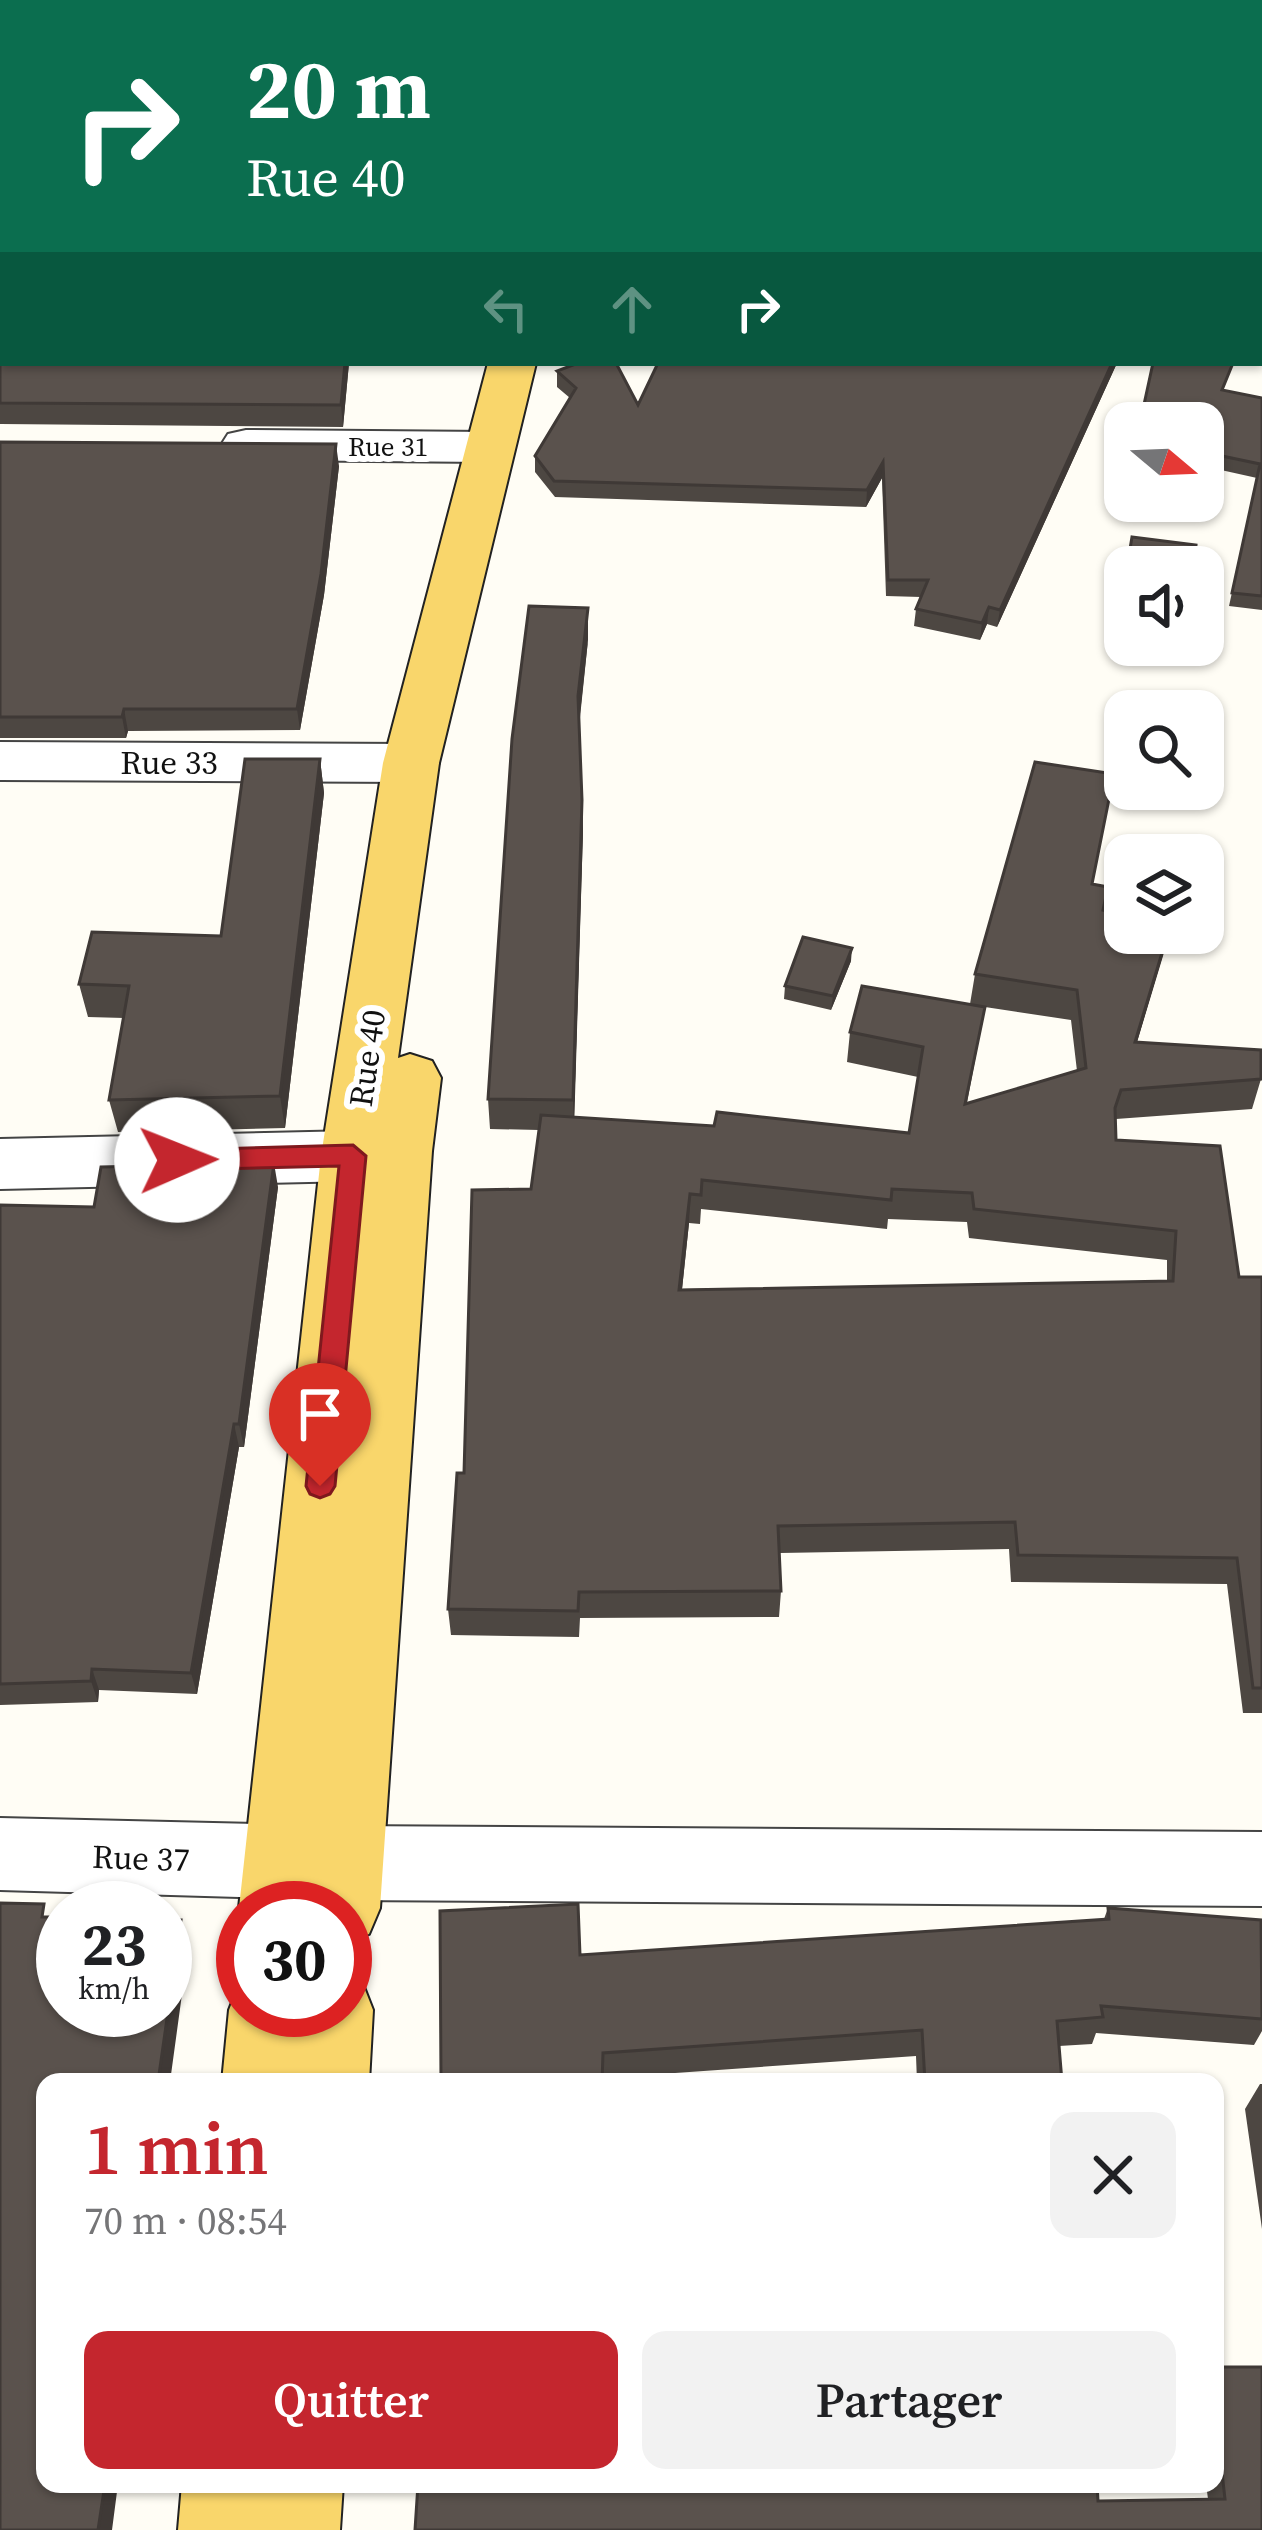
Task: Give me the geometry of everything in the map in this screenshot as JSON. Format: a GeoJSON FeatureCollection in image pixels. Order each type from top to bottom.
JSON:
{"type":"FeatureCollection","features":[{"type":"Feature","properties":{"kind":"main road","name":"Rue 40"},"geometry":{"type":"LineString","coordinates":[[311,1881],[353,1156],[411,763],[511,366]]}},
{"type":"Feature","properties":{"kind":"main road","name":"Rue 40"},"geometry":{"type":"LineString","coordinates":[[311,1881],[400,1151],[454,761],[552,366]]}},
{"type":"Feature","properties":{"kind":"main road"},"geometry":{"type":"LineString","coordinates":[[264,2073],[267,2037]]}},
{"type":"Feature","properties":{"kind":"main road"},"geometry":{"type":"LineString","coordinates":[[329,2073],[331,2037]]}},
{"type":"Feature","properties":{"kind":"main road"},"geometry":{"type":"LineString","coordinates":[[223,2530],[226,2493]]}},
{"type":"Feature","properties":{"kind":"main road"},"geometry":{"type":"LineString","coordinates":[[295,2530],[297,2493]]}},
{"type":"Feature","properties":{"kind":"street","name":"Rue 31"},"geometry":{"type":"LineString","coordinates":[[209,445],[488,447]]}},
{"type":"Feature","properties":{"kind":"street","name":"Rue 33"},"geometry":{"type":"LineString","coordinates":[[0,761],[411,763]]}},
{"type":"Feature","properties":{"kind":"street"},"geometry":{"type":"LineString","coordinates":[[0,1164],[353,1156]]}},
{"type":"Feature","properties":{"kind":"street","name":"Rue 37"},"geometry":{"type":"LineString","coordinates":[[0,1854],[271,1881]]}},
{"type":"Feature","properties":{"kind":"street","name":"Rue 37"},"geometry":{"type":"LineString","coordinates":[[372,1884],[1262,1869]]}},
{"type":"Feature","properties":{"kind":"building"},"geometry":{"type":"Polygon","coordinates":[[[0,366],[345,366],[341,405],[0,403],[0,366]]]}},
{"type":"Feature","properties":{"kind":"building"},"geometry":{"type":"Polygon","coordinates":[[[570,366],[618,366],[638,405],[657,366],[1111,366],[1000,610],[989,607],[982,623],[916,609],[928,580],[888,580],[883,462],[867,490],[554,481],[535,456],[576,388],[557,371],[570,366]]]}},
{"type":"Feature","properties":{"kind":"building"},"geometry":{"type":"Polygon","coordinates":[[[1152,366],[1232,366],[1222,390],[1262,398],[1262,596],[1232,593],[1260,464],[1224,456],[1224,402],[1145,402],[1152,366]]]}},
{"type":"Feature","properties":{"kind":"building"},"geometry":{"type":"Polygon","coordinates":[[[0,442],[336,444],[321,574],[297,709],[124,709],[122,717],[0,717],[0,442]]]}},
{"type":"Feature","properties":{"kind":"building"},"geometry":{"type":"Polygon","coordinates":[[[1132,537],[1196,545],[1196,546],[1130,546],[1132,537]]]}},
{"type":"Feature","properties":{"kind":"building"},"geometry":{"type":"Polygon","coordinates":[[[529,606],[588,608],[578,696],[582,800],[573,1100],[488,1099],[512,739],[529,606]]]}},
{"type":"Feature","properties":{"kind":"building"},"geometry":{"type":"Polygon","coordinates":[[[245,759],[320,759],[280,1096],[109,1100],[129,986],[79,984],[92,932],[221,936],[245,759]]]}},
{"type":"Feature","properties":{"kind":"building"},"geometry":{"type":"Polygon","coordinates":[[[1035,762],[1104,772],[1107,810],[1092,884],[1104,886],[1104,954],[1162,954],[1135,1042],[1261,1050],[1261,1079],[1121,1090],[1115,1108],[1116,1140],[1220,1146],[1239,1277],[1262,1277],[1262,1688],[1253,1688],[1237,1558],[1018,1555],[1015,1522],[778,1526],[781,1591],[579,1592],[578,1611],[448,1609],[457,1473],[464,1473],[472,1190],[531,1189],[541,1115],[714,1126],[717,1112],[909,1133],[923,1047],[850,1032],[862,986],[985,1007],[965,1104],[1086,1068],[1077,990],[975,974],[1035,762]],[[702,1180],[701,1195],[690,1194],[679,1290],[1173,1281],[1176,1231],[974,1209],[972,1193],[892,1189],[891,1200],[702,1180]]]}},
{"type":"Feature","properties":{"kind":"building"},"geometry":{"type":"Polygon","coordinates":[[[803,937],[852,948],[833,996],[785,986],[803,937]]]}},
{"type":"Feature","properties":{"kind":"building"},"geometry":{"type":"Polygon","coordinates":[[[274,1163],[239,1424],[234,1424],[191,1673],[92,1669],[91,1681],[0,1684],[0,1205],[94,1207],[101,1167],[274,1163]]]}},
{"type":"Feature","properties":{"kind":"building"},"geometry":{"type":"Polygon","coordinates":[[[0,1903],[36,1904],[36,2037],[164,2037],[159,2073],[36,2073],[36,2493],[104,2493],[98,2530],[0,2530],[0,1903]]]}},
{"type":"Feature","properties":{"kind":"building"},"geometry":{"type":"Polygon","coordinates":[[[578,1904],[580,1955],[1109,1919],[1108,1908],[1261,1920],[1262,2019],[1101,2006],[1103,2017],[1057,2021],[1061,2073],[924,2073],[922,2030],[603,2053],[602,2073],[441,2073],[440,1911],[578,1904]]]}},
{"type":"Feature","properties":{"kind":"building"},"geometry":{"type":"Polygon","coordinates":[[[1224,2367],[1262,2367],[1262,2530],[415,2530],[417,2493],[1098,2493],[1098,2501],[1225,2499],[1224,2367]]]}},
{"type":"Feature","properties":{"kind":"route"},"geometry":{"type":"LineString","coordinates":[[177,1160],[353,1156],[320,1486]]}}]}
